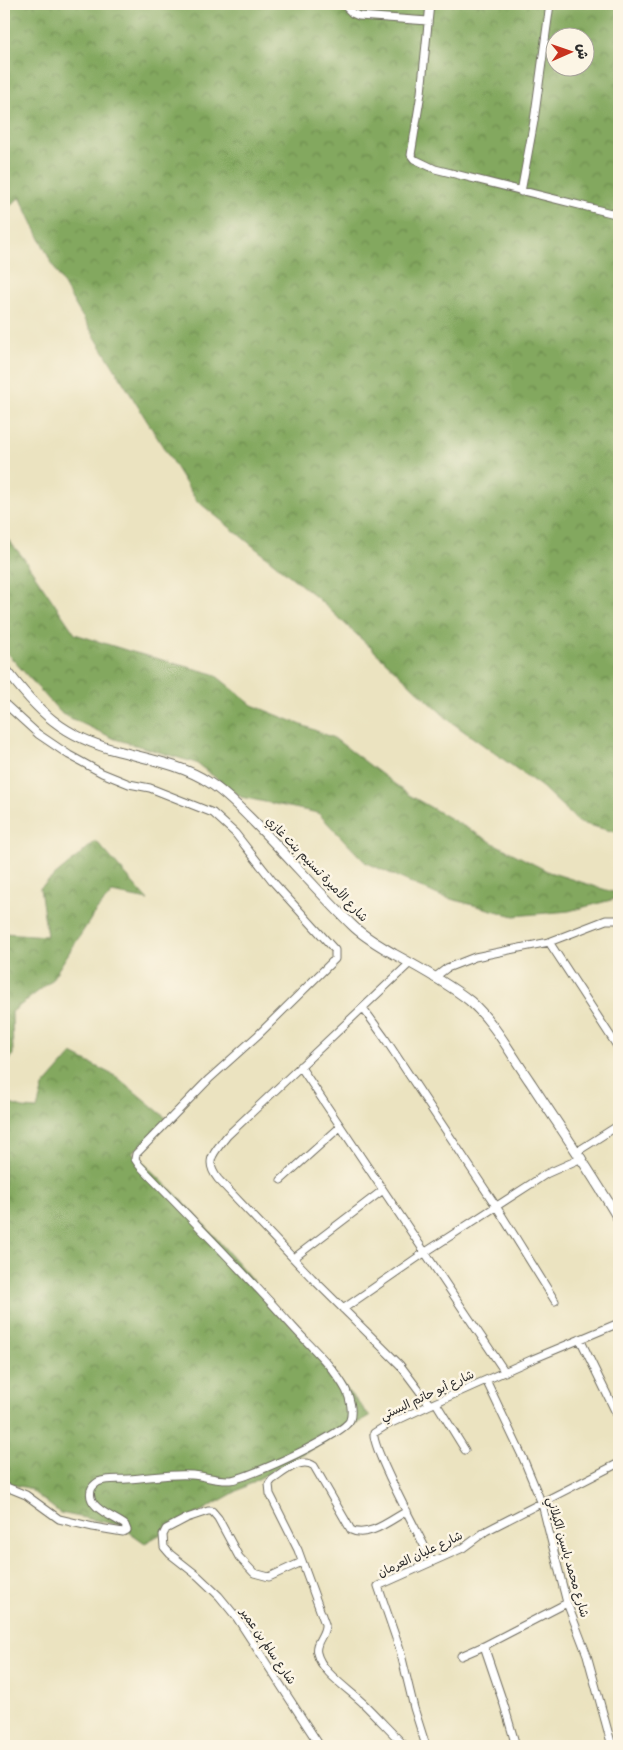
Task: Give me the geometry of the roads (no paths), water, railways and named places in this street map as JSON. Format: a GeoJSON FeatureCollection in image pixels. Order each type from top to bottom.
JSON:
{"type":"FeatureCollection","features":[{"type":"Feature","properties":{"kind":"main road","name":"شارع الأميرة تسنيم بنت غازي"},"geometry":{"type":"LineString","coordinates":[[4,667],[33,703],[48,718],[86,741],[156,761],[192,774],[215,786],[230,798],[279,846],[363,935],[453,989],[471,1002],[493,1026],[580,1155],[619,1220]]}},
{"type":"Feature","properties":{"kind":"street"},"geometry":{"type":"LineString","coordinates":[[346,4],[346,7],[352,13],[359,16],[428,21]]}},
{"type":"Feature","properties":{"kind":"street"},"geometry":{"type":"LineString","coordinates":[[430,4],[421,93],[411,155],[414,159],[435,169],[619,215]]}},
{"type":"Feature","properties":{"kind":"street"},"geometry":{"type":"LineString","coordinates":[[521,192],[534,121],[550,4]]}},
{"type":"Feature","properties":{"kind":"street"},"geometry":{"type":"LineString","coordinates":[[4,703],[38,734],[102,773],[129,784],[150,788],[213,813],[235,833],[275,884],[335,950],[335,958],[328,966],[306,985],[258,1035],[209,1079],[136,1154],[135,1159],[138,1165],[254,1284],[331,1368],[349,1396],[351,1415],[348,1425],[340,1431],[304,1450],[236,1479],[217,1480],[193,1475],[176,1475],[109,1479],[96,1483],[91,1490],[92,1500],[96,1506],[126,1525],[127,1530],[123,1532],[60,1519],[26,1494],[4,1486]]}},
{"type":"Feature","properties":{"kind":"street"},"geometry":{"type":"LineString","coordinates":[[434,978],[447,968],[475,957],[549,942],[570,932],[606,920],[619,920]]}},
{"type":"Feature","properties":{"kind":"street"},"geometry":{"type":"LineString","coordinates":[[549,942],[619,1049]]}},
{"type":"Feature","properties":{"kind":"street"},"geometry":{"type":"LineString","coordinates":[[410,963],[227,1136],[212,1156],[210,1167],[218,1179],[343,1309],[400,1365],[433,1404],[464,1450]]}},
{"type":"Feature","properties":{"kind":"street"},"geometry":{"type":"LineString","coordinates":[[363,1008],[496,1206],[555,1301]]}},
{"type":"Feature","properties":{"kind":"street"},"geometry":{"type":"LineString","coordinates":[[300,1066],[505,1372]]}},
{"type":"Feature","properties":{"kind":"street"},"geometry":{"type":"LineString","coordinates":[[343,1309],[496,1206],[580,1155],[619,1125]]}},
{"type":"Feature","properties":{"kind":"street"},"geometry":{"type":"LineString","coordinates":[[282,1180],[340,1127]]}},
{"type":"Feature","properties":{"kind":"street"},"geometry":{"type":"LineString","coordinates":[[294,1258],[382,1190]]}},
{"type":"Feature","properties":{"kind":"street","name":"شارع أبو حاتم البستي"},"geometry":{"type":"LineString","coordinates":[[432,1561],[374,1442],[374,1436],[377,1431],[486,1380],[619,1323]]}},
{"type":"Feature","properties":{"kind":"street"},"geometry":{"type":"LineString","coordinates":[[580,1339],[619,1419]]}},
{"type":"Feature","properties":{"kind":"street","name":"شارع محمد ياسين الكيلاني"},"geometry":{"type":"LineString","coordinates":[[486,1380],[523,1458],[542,1504],[567,1603],[592,1671],[612,1746]]}},
{"type":"Feature","properties":{"kind":"street"},"geometry":{"type":"LineString","coordinates":[[405,1746],[326,1670],[321,1662],[316,1648],[324,1632],[325,1624],[302,1562],[273,1501],[269,1484],[272,1480],[298,1464],[306,1462],[314,1466],[351,1530],[357,1533],[364,1533],[407,1511]]}},
{"type":"Feature","properties":{"kind":"street","name":"شارع عليان العرمان"},"geometry":{"type":"LineString","coordinates":[[426,1746],[414,1708],[402,1657],[378,1586],[463,1548],[486,1531],[619,1463]]}},
{"type":"Feature","properties":{"kind":"street","name":"شارع سالم بن عمير"},"geometry":{"type":"LineString","coordinates":[[302,1562],[278,1574],[269,1576],[254,1572],[239,1557],[218,1518],[208,1511],[187,1518],[166,1529],[163,1535],[164,1548],[219,1596],[238,1618],[320,1746]]}},
{"type":"Feature","properties":{"kind":"street"},"geometry":{"type":"LineString","coordinates":[[461,1656],[567,1603]]}},
{"type":"Feature","properties":{"kind":"street"},"geometry":{"type":"LineString","coordinates":[[484,1646],[516,1746]]}},
{"type":"Feature","properties":{"kind":"street"},"geometry":{"type":"LineString","coordinates":[[4,1740],[5,1746]]}}]}
